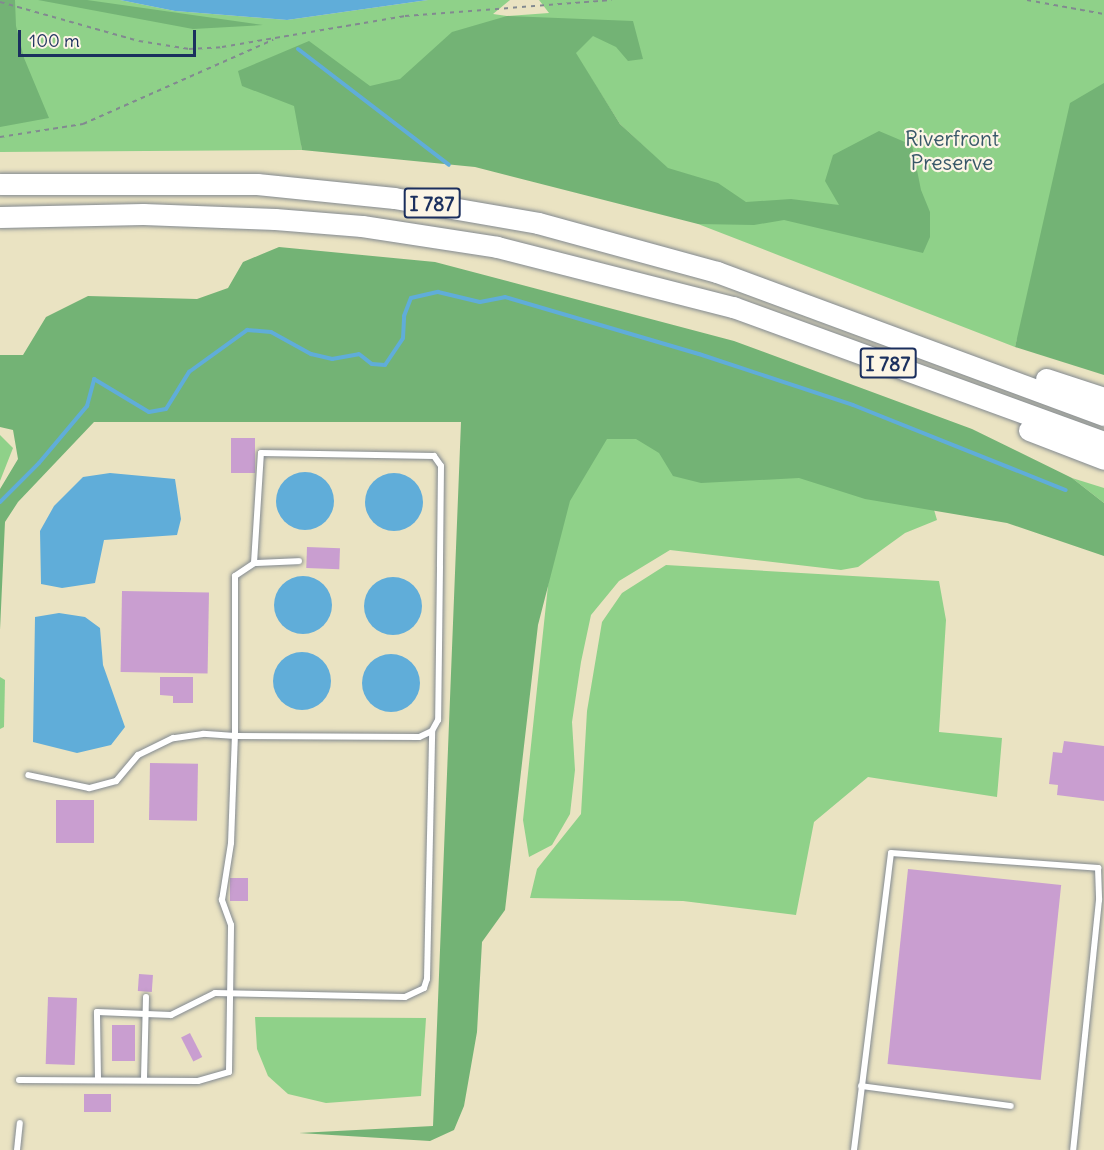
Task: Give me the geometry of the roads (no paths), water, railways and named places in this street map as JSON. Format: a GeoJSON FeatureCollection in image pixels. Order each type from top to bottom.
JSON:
{"type":"FeatureCollection","features":[{"type":"Feature","properties":{"kind":"highway","name":"I 787"},"geometry":{"type":"LineString","coordinates":[[0,184],[257,184],[444,205],[638,248],[848,319],[1104,415]]}},
{"type":"Feature","properties":{"kind":"highway","name":"I 787"},"geometry":{"type":"LineString","coordinates":[[0,217],[187,215],[362,226],[519,252],[733,307],[1104,442]]}},
{"type":"Feature","properties":{"kind":"highway"},"geometry":{"type":"LineString","coordinates":[[670,291],[1104,459]]}},
{"type":"Feature","properties":{"kind":"highway"},"geometry":{"type":"LineString","coordinates":[[848,319],[955,347],[1104,398]]}},
{"type":"Feature","properties":{"kind":"lane"},"geometry":{"type":"LineString","coordinates":[[98,1079],[97,1012],[171,1015],[215,993],[405,997],[424,988],[427,980],[432,731],[438,720],[441,466],[434,456],[261,453],[254,563]]}},
{"type":"Feature","properties":{"kind":"lane"},"geometry":{"type":"LineString","coordinates":[[20,1080],[144,1078],[198,1081],[229,1072],[231,925],[222,900],[231,843],[235,736],[235,576],[254,563],[299,561]]}},
{"type":"Feature","properties":{"kind":"lane"},"geometry":{"type":"LineString","coordinates":[[28,775],[89,788],[116,780],[138,755],[172,738],[419,736],[432,731]]}},
{"type":"Feature","properties":{"kind":"lane"},"geometry":{"type":"LineString","coordinates":[[854,1150],[891,853],[1098,868],[1099,900],[1073,1150]]}},
{"type":"Feature","properties":{"kind":"lane"},"geometry":{"type":"LineString","coordinates":[[144,1078],[146,997]]}},
{"type":"Feature","properties":{"kind":"lane"},"geometry":{"type":"LineString","coordinates":[[861,1086],[1011,1106]]}},
{"type":"Feature","properties":{"kind":"lane"},"geometry":{"type":"LineString","coordinates":[[17,1150],[20,1123]]}},
{"type":"Feature","properties":{"kind":"water"},"geometry":{"type":"Polygon","coordinates":[[[120,0],[428,0],[287,20],[175,11],[120,0]]]}},
{"type":"Feature","properties":{"kind":"water"},"geometry":{"type":"Polygon","coordinates":[[[299,472],[311,472],[326,480],[334,495],[334,507],[326,522],[311,530],[299,530],[284,522],[276,507],[276,495],[284,480],[299,472]]]}},
{"type":"Feature","properties":{"kind":"water"},"geometry":{"type":"Polygon","coordinates":[[[110,473],[175,479],[181,519],[177,535],[104,540],[95,583],[62,588],[41,584],[40,531],[54,506],[83,477],[110,473]]]}},
{"type":"Feature","properties":{"kind":"water"},"geometry":{"type":"Polygon","coordinates":[[[388,473],[400,473],[415,481],[423,496],[423,508],[415,523],[400,531],[388,531],[373,523],[365,508],[365,496],[373,481],[388,473]]]}},
{"type":"Feature","properties":{"kind":"water"},"geometry":{"type":"Polygon","coordinates":[[[297,576],[309,576],[324,584],[332,599],[332,611],[324,626],[309,634],[297,634],[282,626],[274,611],[274,599],[282,584],[297,576]]]}},
{"type":"Feature","properties":{"kind":"water"},"geometry":{"type":"Polygon","coordinates":[[[387,577],[399,577],[414,585],[422,600],[422,612],[414,627],[399,635],[387,635],[372,627],[364,612],[364,600],[372,585],[387,577]]]}},
{"type":"Feature","properties":{"kind":"water"},"geometry":{"type":"Polygon","coordinates":[[[59,613],[85,617],[100,628],[103,665],[125,727],[111,745],[77,753],[33,742],[35,617],[59,613]]]}},
{"type":"Feature","properties":{"kind":"water"},"geometry":{"type":"Polygon","coordinates":[[[296,652],[308,652],[323,660],[331,675],[331,687],[323,702],[308,710],[296,710],[281,702],[273,687],[273,675],[281,660],[296,652]]]}},
{"type":"Feature","properties":{"kind":"water"},"geometry":{"type":"Polygon","coordinates":[[[385,654],[397,654],[412,662],[420,677],[420,689],[412,704],[397,712],[385,712],[370,704],[362,689],[362,677],[370,662],[385,654]]]}},
{"type":"Feature","properties":{"kind":"waterway"},"geometry":{"type":"LineString","coordinates":[[298,49],[449,165]]}},
{"type":"Feature","properties":{"kind":"waterway"},"geometry":{"type":"LineString","coordinates":[[0,502],[39,463],[87,406],[94,379],[149,412],[166,409],[189,372],[247,330],[271,332],[311,354],[332,359],[359,354],[372,364],[385,365],[403,338],[404,316],[411,298],[438,292],[480,302],[505,297],[699,354],[853,405],[1066,490]]}},
{"type":"Feature","properties":{"kind":"park label","name":"Riverfront Preserve"},"geometry":{"type":"Point","coordinates":[952,151]}}]}
